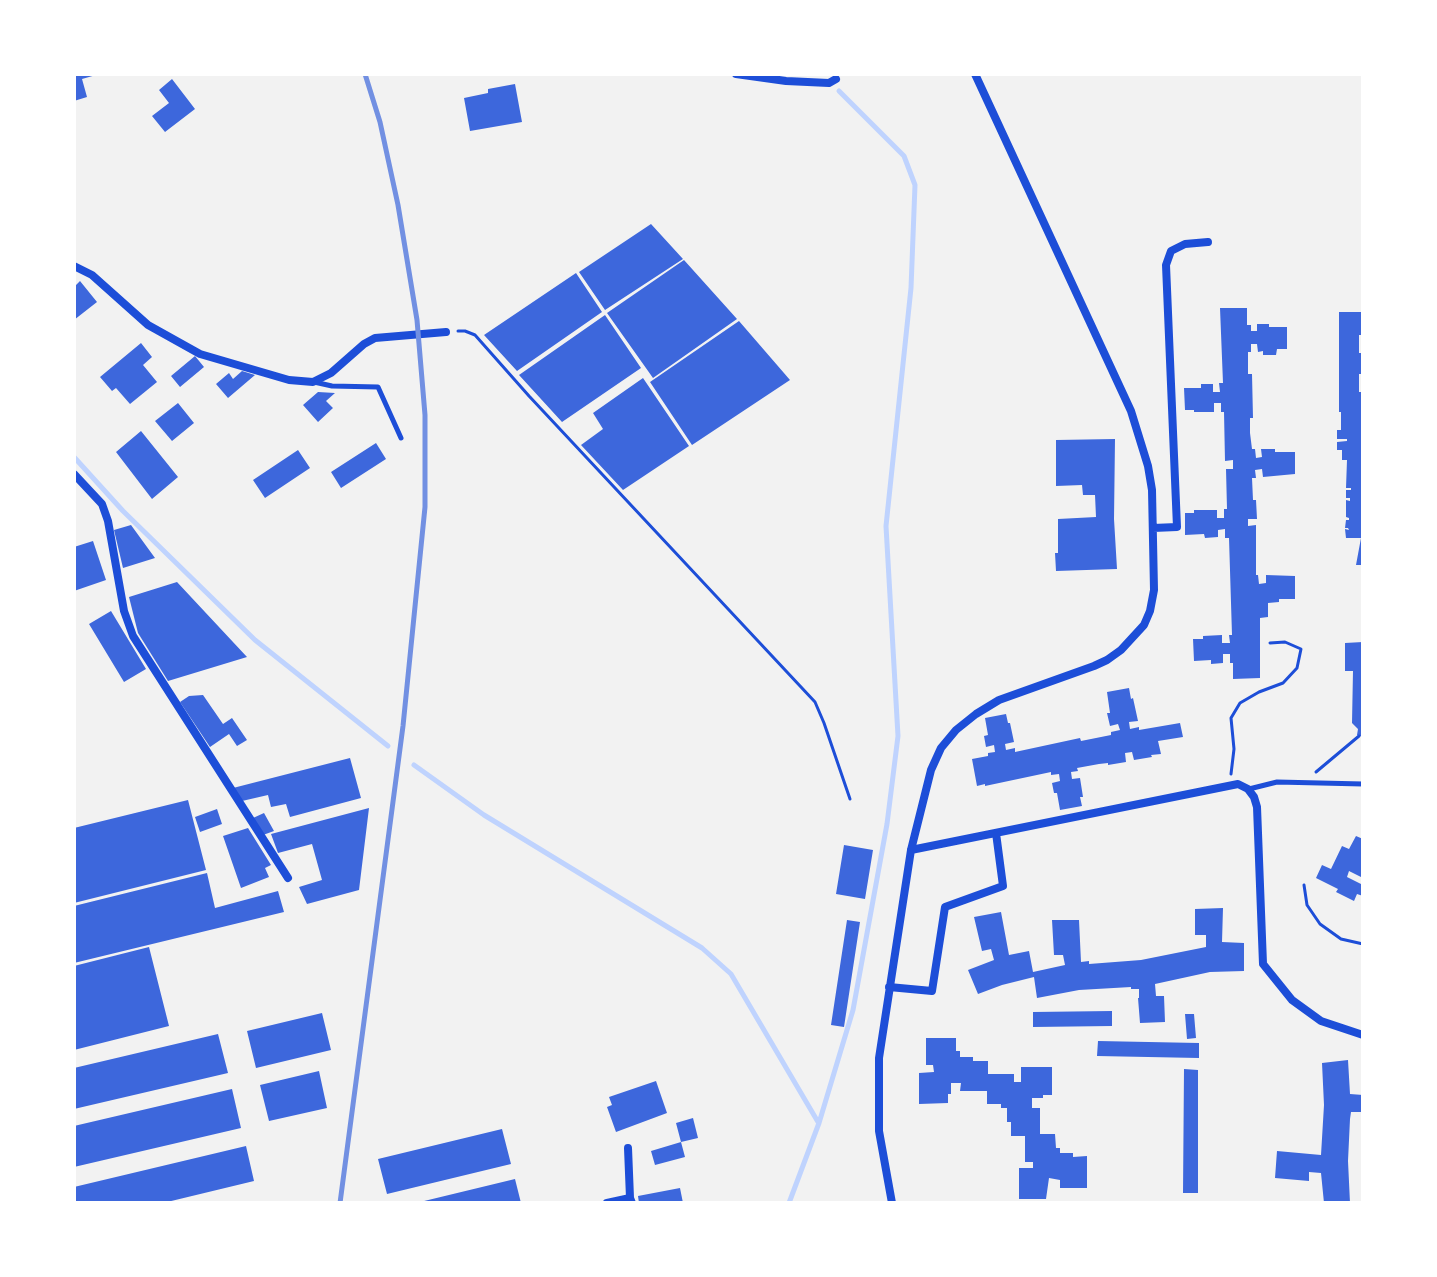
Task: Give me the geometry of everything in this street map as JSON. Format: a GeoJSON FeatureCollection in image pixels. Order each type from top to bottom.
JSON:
{"type":"FeatureCollection","features":[{"type":"Feature","properties":{"kind":"street"},"geometry":{"type":"LineString","coordinates":[[736,74],[786,81],[831,79]]}},
{"type":"Feature","properties":{"kind":"street"},"geometry":{"type":"LineString","coordinates":[[892,1203],[879,1131],[879,1058],[911,850],[931,770],[941,748],[956,730],[976,714],[999,700],[1107,660],[1121,650],[1144,625],[1154,590],[1152,490],[1131,411],[975,74]]}},
{"type":"Feature","properties":{"kind":"street"},"geometry":{"type":"LineString","coordinates":[[1153,528],[1177,527],[1166,265],[1171,251],[1185,244],[1208,242]]}},
{"type":"Feature","properties":{"kind":"street"},"geometry":{"type":"LineString","coordinates":[[74,266],[92,275],[148,325],[200,354],[289,380],[313,382],[331,373],[375,338],[446,332]]}},
{"type":"Feature","properties":{"kind":"street"},"geometry":{"type":"LineString","coordinates":[[74,474],[102,504],[108,521],[124,611],[133,636],[288,878]]}},
{"type":"Feature","properties":{"kind":"street"},"geometry":{"type":"LineString","coordinates":[[911,850],[1238,784],[1248,789],[1257,807],[1263,964],[1292,1000],[1321,1021],[1363,1035]]}},
{"type":"Feature","properties":{"kind":"street"},"geometry":{"type":"LineString","coordinates":[[889,987],[932,991],[945,907],[1003,886],[996,833]]}},
{"type":"Feature","properties":{"kind":"street"},"geometry":{"type":"LineString","coordinates":[[607,1203],[631,1200],[628,1148]]}},
{"type":"Feature","properties":{"kind":"lane"},"geometry":{"type":"LineString","coordinates":[[313,382],[332,386],[378,387],[401,438]]}},
{"type":"Feature","properties":{"kind":"lane"},"geometry":{"type":"LineString","coordinates":[[1248,789],[1277,782],[1363,784]]}},
{"type":"Feature","properties":{"kind":"path"},"geometry":{"type":"LineString","coordinates":[[446,332],[465,331],[475,335],[815,702],[850,799]]}},
{"type":"Feature","properties":{"kind":"path"},"geometry":{"type":"LineString","coordinates":[[1229,785],[1234,749],[1231,718],[1240,703],[1283,683],[1297,668],[1301,649],[1285,642],[1270,643]]}},
{"type":"Feature","properties":{"kind":"path"},"geometry":{"type":"LineString","coordinates":[[1303,783],[1359,736]]}},
{"type":"Feature","properties":{"kind":"path"},"geometry":{"type":"LineString","coordinates":[[1304,885],[1307,905],[1320,924],[1341,939],[1363,944]]}},
{"type":"Feature","properties":{"kind":"building"},"geometry":{"type":"Polygon","coordinates":[[[74,74],[96,75],[82,79],[87,97],[74,101],[74,74]]]}},
{"type":"Feature","properties":{"kind":"building"},"geometry":{"type":"Polygon","coordinates":[[[172,79],[195,109],[165,132],[152,116],[169,103],[159,90],[172,79]]]}},
{"type":"Feature","properties":{"kind":"building"},"geometry":{"type":"Polygon","coordinates":[[[515,84],[522,122],[470,131],[464,98],[515,84]]]}},
{"type":"Feature","properties":{"kind":"building"},"geometry":{"type":"Polygon","coordinates":[[[651,224],[683,259],[605,310],[579,272],[651,224]]]}},
{"type":"Feature","properties":{"kind":"building"},"geometry":{"type":"Polygon","coordinates":[[[684,260],[737,319],[653,378],[607,313],[684,260]]]}},
{"type":"Feature","properties":{"kind":"building"},"geometry":{"type":"Polygon","coordinates":[[[576,273],[602,312],[517,371],[484,335],[576,273]]]}},
{"type":"Feature","properties":{"kind":"building"},"geometry":{"type":"Polygon","coordinates":[[[80,281],[97,302],[74,320],[74,287],[80,281]]]}},
{"type":"Feature","properties":{"kind":"building"},"geometry":{"type":"Polygon","coordinates":[[[1220,308],[1247,308],[1247,325],[1251,325],[1251,331],[1257,331],[1257,324],[1287,327],[1287,349],[1277,349],[1276,355],[1263,355],[1263,351],[1258,352],[1257,344],[1251,344],[1251,352],[1248,352],[1248,374],[1252,374],[1253,418],[1250,418],[1250,433],[1256,458],[1262,457],[1261,449],[1295,452],[1295,474],[1263,477],[1262,469],[1255,470],[1256,478],[1252,478],[1257,519],[1248,519],[1248,526],[1256,525],[1256,575],[1259,584],[1266,583],[1266,575],[1295,576],[1295,599],[1268,603],[1268,617],[1260,618],[1260,678],[1233,679],[1230,654],[1223,654],[1223,663],[1194,661],[1193,639],[1222,635],[1222,643],[1230,643],[1229,635],[1232,635],[1229,538],[1225,538],[1225,529],[1218,530],[1218,537],[1185,535],[1185,513],[1217,510],[1217,518],[1224,518],[1224,509],[1227,509],[1226,469],[1233,469],[1233,460],[1225,461],[1221,403],[1214,403],[1214,412],[1185,410],[1184,388],[1213,384],[1213,392],[1220,392],[1219,383],[1223,383],[1220,308]]]}},
{"type":"Feature","properties":{"kind":"building"},"geometry":{"type":"Polygon","coordinates":[[[1339,312],[1363,312],[1359,353],[1363,353],[1363,374],[1359,374],[1359,392],[1363,392],[1363,565],[1356,565],[1361,538],[1346,538],[1345,529],[1349,530],[1345,528],[1346,520],[1349,518],[1346,517],[1346,500],[1350,501],[1350,498],[1346,498],[1346,490],[1351,488],[1346,488],[1347,460],[1342,460],[1342,450],[1337,450],[1337,442],[1347,441],[1337,439],[1337,430],[1341,430],[1339,312]]]}},
{"type":"Feature","properties":{"kind":"building"},"geometry":{"type":"Polygon","coordinates":[[[605,315],[641,368],[562,422],[519,375],[605,315]]]}},
{"type":"Feature","properties":{"kind":"building"},"geometry":{"type":"Polygon","coordinates":[[[739,321],[790,380],[692,445],[650,382],[739,321]]]}},
{"type":"Feature","properties":{"kind":"building"},"geometry":{"type":"Polygon","coordinates":[[[141,343],[152,357],[143,365],[157,382],[130,404],[116,388],[112,391],[100,377],[141,343]]]}},
{"type":"Feature","properties":{"kind":"building"},"geometry":{"type":"Polygon","coordinates":[[[195,356],[204,367],[180,387],[171,376],[195,356]]]}},
{"type":"Feature","properties":{"kind":"building"},"geometry":{"type":"Polygon","coordinates":[[[242,371],[255,375],[228,398],[216,384],[229,373],[233,379],[242,371]]]}},
{"type":"Feature","properties":{"kind":"building"},"geometry":{"type":"Polygon","coordinates":[[[643,378],[689,446],[623,490],[581,445],[603,429],[593,413],[643,378]]]}},
{"type":"Feature","properties":{"kind":"building"},"geometry":{"type":"Polygon","coordinates":[[[318,392],[335,393],[326,401],[333,408],[318,422],[303,405],[318,392]]]}},
{"type":"Feature","properties":{"kind":"building"},"geometry":{"type":"Polygon","coordinates":[[[178,403],[194,423],[172,441],[155,421],[178,403]]]}},
{"type":"Feature","properties":{"kind":"building"},"geometry":{"type":"Polygon","coordinates":[[[141,431],[178,477],[152,499],[116,452],[141,431]]]}},
{"type":"Feature","properties":{"kind":"building"},"geometry":{"type":"Polygon","coordinates":[[[1115,439],[1117,569],[1056,571],[1058,519],[1096,517],[1095,495],[1083,495],[1082,485],[1056,486],[1056,440],[1115,439]]]}},
{"type":"Feature","properties":{"kind":"building"},"geometry":{"type":"Polygon","coordinates":[[[376,443],[386,459],[341,488],[331,472],[376,443]]]}},
{"type":"Feature","properties":{"kind":"building"},"geometry":{"type":"Polygon","coordinates":[[[298,450],[310,468],[265,498],[253,480],[298,450]]]}},
{"type":"Feature","properties":{"kind":"building"},"geometry":{"type":"Polygon","coordinates":[[[131,525],[155,558],[123,568],[114,530],[131,525]]]}},
{"type":"Feature","properties":{"kind":"building"},"geometry":{"type":"Polygon","coordinates":[[[93,541],[106,580],[74,591],[74,547],[93,541]]]}},
{"type":"Feature","properties":{"kind":"building"},"geometry":{"type":"Polygon","coordinates":[[[177,582],[247,657],[168,681],[138,633],[129,597],[177,582]]]}},
{"type":"Feature","properties":{"kind":"building"},"geometry":{"type":"Polygon","coordinates":[[[111,611],[146,669],[124,682],[89,624],[111,611]]]}},
{"type":"Feature","properties":{"kind":"building"},"geometry":{"type":"Polygon","coordinates":[[[1363,642],[1363,737],[1357,735],[1358,729],[1352,723],[1353,671],[1345,671],[1345,643],[1363,642]]]}},
{"type":"Feature","properties":{"kind":"building"},"geometry":{"type":"Polygon","coordinates":[[[1129,688],[1138,721],[1129,722],[1130,729],[1180,723],[1183,737],[1158,741],[1161,754],[1152,757],[1134,760],[1132,752],[1125,753],[1126,762],[1077,768],[1078,771],[1071,772],[1072,779],[1080,778],[1082,806],[1060,810],[1052,783],[1060,781],[1059,774],[1051,775],[1051,772],[977,786],[972,759],[995,752],[994,745],[986,747],[984,736],[988,735],[985,718],[1006,714],[1014,742],[1005,744],[1006,750],[1015,748],[1015,752],[1080,738],[1081,741],[1111,735],[1111,732],[1120,730],[1118,724],[1110,726],[1107,692],[1129,688]]]}},
{"type":"Feature","properties":{"kind":"building"},"geometry":{"type":"Polygon","coordinates":[[[203,695],[223,724],[232,718],[247,740],[237,746],[229,734],[210,747],[180,702],[189,696],[203,695]]]}},
{"type":"Feature","properties":{"kind":"building"},"geometry":{"type":"Polygon","coordinates":[[[350,758],[361,798],[290,817],[286,804],[271,807],[268,795],[242,801],[233,788],[350,758]]]}},
{"type":"Feature","properties":{"kind":"building"},"geometry":{"type":"Polygon","coordinates":[[[188,800],[206,870],[74,903],[74,828],[188,800]]]}},
{"type":"Feature","properties":{"kind":"building"},"geometry":{"type":"Polygon","coordinates":[[[369,808],[359,890],[307,904],[299,887],[322,880],[312,844],[278,853],[271,834],[369,808]]]}},
{"type":"Feature","properties":{"kind":"building"},"geometry":{"type":"Polygon","coordinates":[[[217,809],[222,824],[200,832],[195,817],[217,809]]]}},
{"type":"Feature","properties":{"kind":"building"},"geometry":{"type":"Polygon","coordinates":[[[264,813],[274,831],[263,835],[253,818],[264,813]]]}},
{"type":"Feature","properties":{"kind":"building"},"geometry":{"type":"Polygon","coordinates":[[[248,828],[271,865],[265,868],[269,877],[241,888],[223,836],[248,828]]]}},
{"type":"Feature","properties":{"kind":"building"},"geometry":{"type":"Polygon","coordinates":[[[1356,836],[1363,839],[1363,878],[1349,871],[1347,877],[1363,885],[1363,896],[1357,894],[1354,901],[1316,878],[1322,865],[1331,869],[1342,846],[1349,849],[1356,836]]]}},
{"type":"Feature","properties":{"kind":"building"},"geometry":{"type":"Polygon","coordinates":[[[844,845],[873,850],[865,899],[836,894],[844,845]]]}},
{"type":"Feature","properties":{"kind":"building"},"geometry":{"type":"Polygon","coordinates":[[[207,873],[215,908],[278,891],[284,912],[74,963],[74,906],[207,873]]]}},
{"type":"Feature","properties":{"kind":"building"},"geometry":{"type":"Polygon","coordinates":[[[1223,908],[1222,942],[1244,943],[1244,971],[1210,972],[1155,984],[1156,996],[1164,996],[1165,1022],[1140,1023],[1139,989],[1079,990],[1037,998],[1034,977],[978,994],[968,970],[994,960],[991,949],[982,951],[974,917],[1001,912],[1009,955],[1029,951],[1033,972],[1065,965],[1063,955],[1054,955],[1052,920],[1079,920],[1081,962],[1089,961],[1089,964],[1141,960],[1206,947],[1206,935],[1195,935],[1195,909],[1223,908]]]}},
{"type":"Feature","properties":{"kind":"building"},"geometry":{"type":"Polygon","coordinates":[[[847,920],[860,922],[844,1027],[831,1025],[847,920]]]}},
{"type":"Feature","properties":{"kind":"building"},"geometry":{"type":"Polygon","coordinates":[[[149,947],[169,1026],[74,1050],[74,966],[149,947]]]}},
{"type":"Feature","properties":{"kind":"building"},"geometry":{"type":"Polygon","coordinates":[[[1112,1011],[1112,1026],[1033,1027],[1033,1012],[1112,1011]]]}},
{"type":"Feature","properties":{"kind":"building"},"geometry":{"type":"Polygon","coordinates":[[[322,1013],[331,1050],[256,1068],[247,1031],[322,1013]]]}},
{"type":"Feature","properties":{"kind":"building"},"geometry":{"type":"Polygon","coordinates":[[[1185,1014],[1194,1014],[1196,1038],[1187,1039],[1185,1014]]]}},
{"type":"Feature","properties":{"kind":"building"},"geometry":{"type":"Polygon","coordinates":[[[218,1034],[228,1073],[74,1109],[74,1068],[218,1034]]]}},
{"type":"Feature","properties":{"kind":"building"},"geometry":{"type":"Polygon","coordinates":[[[926,1038],[956,1038],[956,1051],[960,1051],[960,1057],[988,1061],[988,1074],[1014,1074],[1014,1082],[1021,1082],[1021,1067],[1052,1067],[1052,1095],[1032,1098],[1032,1108],[1040,1108],[1040,1134],[1055,1134],[1056,1148],[1060,1148],[1060,1153],[1073,1153],[1073,1157],[1087,1156],[1087,1188],[1060,1188],[1060,1180],[1049,1178],[1046,1199],[1019,1199],[1019,1168],[1033,1168],[1033,1162],[1025,1162],[1025,1136],[1011,1136],[1007,1108],[1001,1108],[1001,1104],[987,1104],[987,1091],[960,1091],[961,1083],[951,1083],[948,1103],[919,1104],[919,1073],[934,1072],[933,1065],[926,1065],[926,1038]]]}},
{"type":"Feature","properties":{"kind":"building"},"geometry":{"type":"Polygon","coordinates":[[[1098,1041],[1199,1043],[1199,1058],[1097,1056],[1098,1041]]]}},
{"type":"Feature","properties":{"kind":"building"},"geometry":{"type":"Polygon","coordinates":[[[1348,1060],[1350,1094],[1363,1095],[1363,1112],[1351,1112],[1350,1119],[1350,1203],[1324,1203],[1321,1173],[1309,1172],[1309,1181],[1275,1178],[1277,1151],[1321,1155],[1324,1105],[1322,1063],[1348,1060]]]}},
{"type":"Feature","properties":{"kind":"building"},"geometry":{"type":"Polygon","coordinates":[[[1184,1069],[1198,1070],[1198,1193],[1183,1193],[1184,1069]]]}},
{"type":"Feature","properties":{"kind":"building"},"geometry":{"type":"Polygon","coordinates":[[[319,1071],[327,1108],[269,1121],[260,1085],[319,1071]]]}},
{"type":"Feature","properties":{"kind":"building"},"geometry":{"type":"Polygon","coordinates":[[[656,1081],[667,1113],[616,1132],[607,1107],[612,1105],[609,1097],[656,1081]]]}},
{"type":"Feature","properties":{"kind":"building"},"geometry":{"type":"Polygon","coordinates":[[[232,1089],[241,1128],[74,1167],[74,1126],[232,1089]]]}},
{"type":"Feature","properties":{"kind":"building"},"geometry":{"type":"Polygon","coordinates":[[[693,1118],[698,1138],[681,1142],[676,1123],[693,1118]]]}},
{"type":"Feature","properties":{"kind":"building"},"geometry":{"type":"Polygon","coordinates":[[[502,1129],[511,1164],[387,1194],[378,1159],[502,1129]]]}},
{"type":"Feature","properties":{"kind":"building"},"geometry":{"type":"Polygon","coordinates":[[[681,1142],[685,1157],[655,1165],[651,1151],[681,1142]]]}},
{"type":"Feature","properties":{"kind":"building"},"geometry":{"type":"Polygon","coordinates":[[[246,1146],[254,1181],[163,1203],[74,1203],[74,1187],[246,1146]]]}},
{"type":"Feature","properties":{"kind":"building"},"geometry":{"type":"Polygon","coordinates":[[[515,1179],[521,1203],[420,1203],[420,1202],[515,1179]]]}},
{"type":"Feature","properties":{"kind":"building"},"geometry":{"type":"Polygon","coordinates":[[[680,1188],[683,1203],[639,1203],[638,1196],[680,1188]]]}},
{"type":"Feature","properties":{"kind":"waterway"},"geometry":{"type":"LineString","coordinates":[[789,1203],[819,1123],[853,1010],[887,824],[898,736],[886,526],[911,288],[915,185],[904,156],[839,91]]}},
{"type":"Feature","properties":{"kind":"waterway"},"geometry":{"type":"LineString","coordinates":[[74,457],[123,511],[255,640],[388,746]]}},
{"type":"Feature","properties":{"kind":"waterway"},"geometry":{"type":"LineString","coordinates":[[414,765],[484,815],[702,948],[731,974],[818,1122]]}},
{"type":"Feature","properties":{"kind":"railway"},"geometry":{"type":"LineString","coordinates":[[340,1203],[403,726],[425,507],[425,415],[417,320],[398,205],[380,122],[365,74]]}}]}
